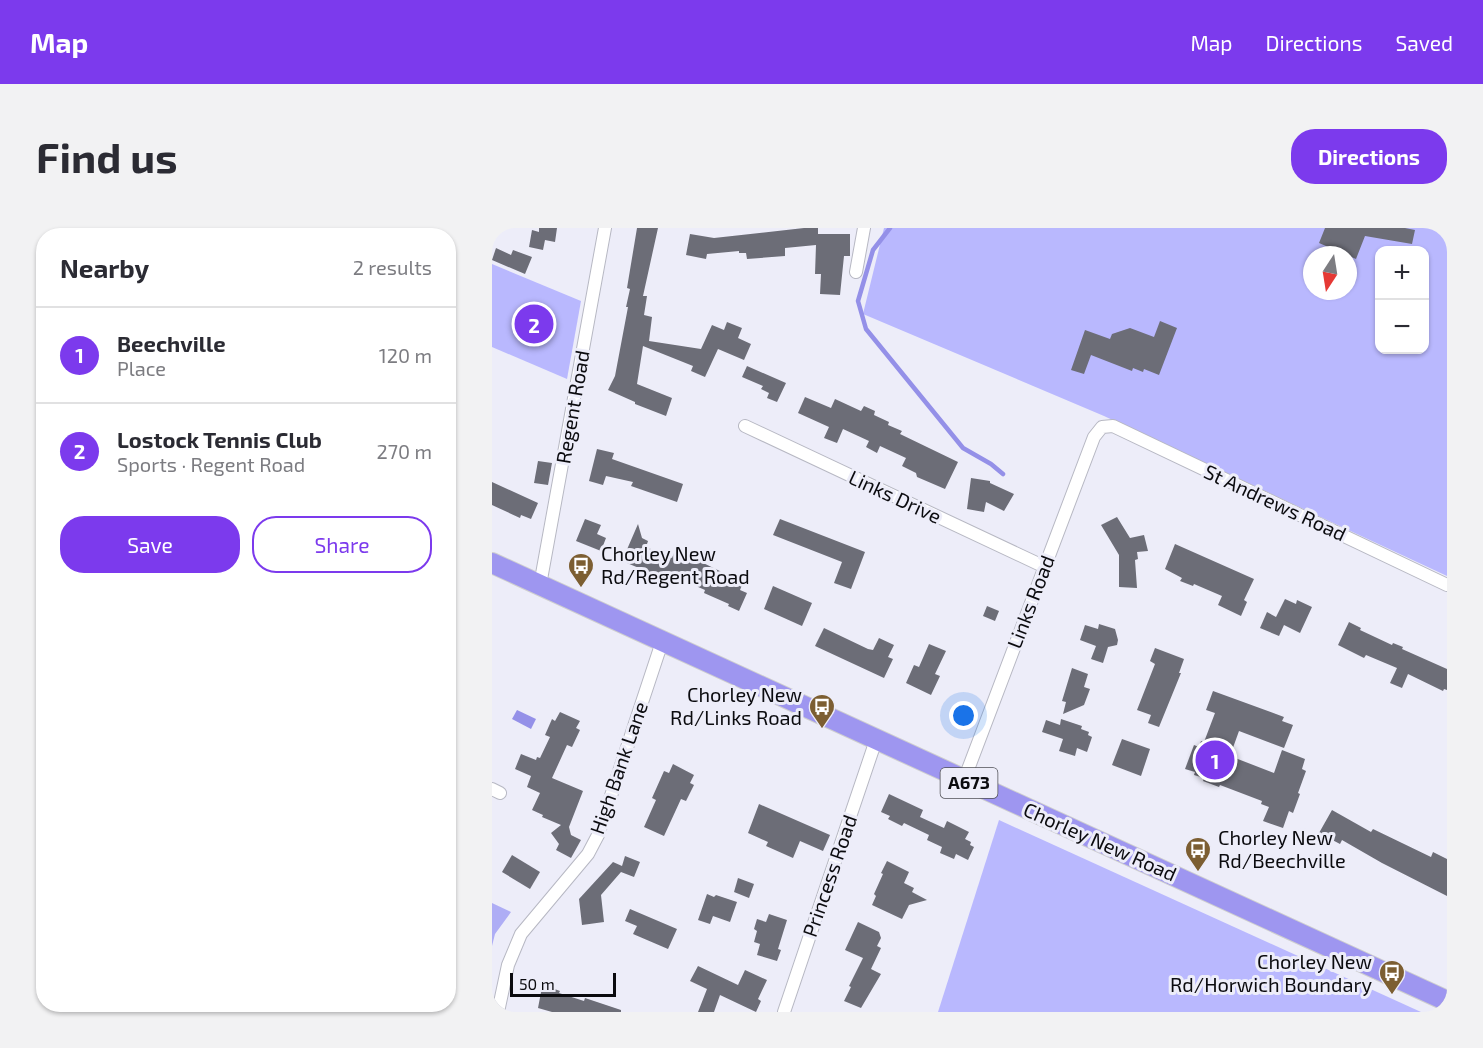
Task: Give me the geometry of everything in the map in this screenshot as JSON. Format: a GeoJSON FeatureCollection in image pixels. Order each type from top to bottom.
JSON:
{"type":"FeatureCollection","features":[{"type":"Feature","properties":{"kind":"highway","name":"Chorley New Road"},"geometry":{"type":"LineString","coordinates":[[492,563],[1447,1001]]}},
{"type":"Feature","properties":{"kind":"street","name":"Regent Road"},"geometry":{"type":"LineString","coordinates":[[540,585],[605,228]]}},
{"type":"Feature","properties":{"kind":"street"},"geometry":{"type":"LineString","coordinates":[[856,272],[864,228]]}},
{"type":"Feature","properties":{"kind":"street","name":"Links Drive"},"geometry":{"type":"LineString","coordinates":[[745,426],[1045,567]]}},
{"type":"Feature","properties":{"kind":"street","name":"St Andrews Road"},"geometry":{"type":"LineString","coordinates":[[1102,427],[1113,426],[1447,585]]}},
{"type":"Feature","properties":{"kind":"street","name":"Links Road"},"geometry":{"type":"LineString","coordinates":[[964,780],[1094,437],[1102,427]]}},
{"type":"Feature","properties":{"kind":"street","name":"High Bank Lane"},"geometry":{"type":"LineString","coordinates":[[498,1012],[508,965],[521,934],[588,854],[598,835],[662,642]]}},
{"type":"Feature","properties":{"kind":"street","name":"Princess Road"},"geometry":{"type":"LineString","coordinates":[[784,1012],[876,740]]}},
{"type":"Feature","properties":{"kind":"shaded area"},"geometry":{"type":"Polygon","coordinates":[[[884,228],[1447,228],[1447,576],[1104,416],[863,314],[884,228]]]}},
{"type":"Feature","properties":{"kind":"shaded area"},"geometry":{"type":"Polygon","coordinates":[[[492,264],[581,301],[567,379],[492,347],[492,264]]]}},
{"type":"Feature","properties":{"kind":"shaded area"},"geometry":{"type":"Polygon","coordinates":[[[517,710],[536,719],[531,729],[512,719],[517,710]]]}},
{"type":"Feature","properties":{"kind":"shaded area"},"geometry":{"type":"Polygon","coordinates":[[[999,820],[1421,1012],[938,1012],[999,820]]]}},
{"type":"Feature","properties":{"kind":"shaded area"},"geometry":{"type":"Polygon","coordinates":[[[492,903],[511,912],[495,934],[492,946],[492,903]]]}},
{"type":"Feature","properties":{"kind":"building"},"geometry":{"type":"Polygon","coordinates":[[[539,228],[557,228],[555,242],[545,240],[543,250],[529,247],[532,230],[539,232],[539,228]]]}},
{"type":"Feature","properties":{"kind":"building"},"geometry":{"type":"Polygon","coordinates":[[[637,228],[658,228],[643,296],[647,296],[644,315],[652,317],[649,341],[701,349],[712,325],[724,330],[727,322],[742,328],[738,338],[751,344],[744,360],[718,349],[705,377],[691,371],[693,366],[643,346],[637,384],[672,398],[666,416],[608,390],[615,376],[628,307],[626,307],[630,289],[627,288],[637,228]]]}},
{"type":"Feature","properties":{"kind":"building"},"geometry":{"type":"Polygon","coordinates":[[[818,228],[818,234],[850,234],[850,256],[844,256],[840,295],[820,294],[821,274],[815,274],[816,245],[785,248],[785,256],[747,259],[746,253],[739,253],[739,251],[707,254],[706,259],[686,255],[690,234],[714,238],[818,228]]]}},
{"type":"Feature","properties":{"kind":"building"},"geometry":{"type":"Polygon","coordinates":[[[1325,228],[1415,230],[1412,244],[1365,236],[1357,256],[1357,246],[1326,246],[1319,243],[1325,228]]]}},
{"type":"Feature","properties":{"kind":"building"},"geometry":{"type":"Polygon","coordinates":[[[496,248],[511,255],[513,250],[532,257],[525,274],[492,260],[496,248]]]}},
{"type":"Feature","properties":{"kind":"building"},"geometry":{"type":"Polygon","coordinates":[[[1160,321],[1177,328],[1159,375],[1144,369],[1143,372],[1133,368],[1132,371],[1091,355],[1084,374],[1071,370],[1085,330],[1110,339],[1112,334],[1130,328],[1154,337],[1160,321]]]}},
{"type":"Feature","properties":{"kind":"building"},"geometry":{"type":"Polygon","coordinates":[[[747,366],[786,383],[777,402],[767,398],[769,393],[761,389],[763,386],[742,377],[747,366]]]}},
{"type":"Feature","properties":{"kind":"building"},"geometry":{"type":"Polygon","coordinates":[[[805,397],[831,408],[835,399],[861,411],[864,406],[875,411],[874,415],[889,422],[888,425],[902,431],[900,434],[958,462],[945,489],[917,477],[916,473],[902,466],[906,458],[880,446],[877,453],[866,447],[869,441],[843,429],[837,443],[824,438],[829,427],[798,413],[805,397]]]}},
{"type":"Feature","properties":{"kind":"building"},"geometry":{"type":"Polygon","coordinates":[[[597,449],[614,453],[612,459],[683,484],[677,502],[631,486],[633,482],[606,476],[603,485],[589,481],[597,449]]]}},
{"type":"Feature","properties":{"kind":"building"},"geometry":{"type":"Polygon","coordinates":[[[538,461],[552,463],[548,485],[534,483],[538,461]]]}},
{"type":"Feature","properties":{"kind":"building"},"geometry":{"type":"Polygon","coordinates":[[[971,478],[990,481],[1014,494],[1004,511],[986,502],[984,512],[967,509],[971,478]]]}},
{"type":"Feature","properties":{"kind":"building"},"geometry":{"type":"Polygon","coordinates":[[[492,482],[538,503],[531,519],[521,515],[520,518],[492,505],[492,482]]]}},
{"type":"Feature","properties":{"kind":"building"},"geometry":{"type":"Polygon","coordinates":[[[1117,517],[1130,538],[1144,535],[1148,551],[1137,552],[1138,559],[1135,560],[1137,588],[1119,587],[1119,555],[1101,525],[1117,517]]]}},
{"type":"Feature","properties":{"kind":"building"},"geometry":{"type":"Polygon","coordinates":[[[585,519],[601,525],[597,534],[606,538],[601,551],[576,541],[585,519]]]}},
{"type":"Feature","properties":{"kind":"building"},"geometry":{"type":"Polygon","coordinates":[[[780,519],[865,552],[851,589],[834,583],[842,562],[773,535],[780,519]]]}},
{"type":"Feature","properties":{"kind":"building"},"geometry":{"type":"Polygon","coordinates":[[[638,524],[642,538],[648,541],[646,547],[672,558],[676,548],[698,557],[697,560],[726,574],[725,577],[742,585],[740,590],[747,593],[739,611],[704,593],[705,590],[671,575],[668,580],[622,561],[638,524]]]}},
{"type":"Feature","properties":{"kind":"building"},"geometry":{"type":"Polygon","coordinates":[[[1175,544],[1254,579],[1244,600],[1247,602],[1241,616],[1218,605],[1222,596],[1194,584],[1193,586],[1180,581],[1182,578],[1165,569],[1175,544]]]}},
{"type":"Feature","properties":{"kind":"building"},"geometry":{"type":"Polygon","coordinates":[[[773,586],[812,603],[802,626],[764,609],[773,586]]]}},
{"type":"Feature","properties":{"kind":"building"},"geometry":{"type":"Polygon","coordinates":[[[1285,599],[1296,604],[1297,600],[1312,607],[1300,633],[1284,625],[1279,636],[1260,628],[1267,612],[1276,617],[1285,599]]]}},
{"type":"Feature","properties":{"kind":"building"},"geometry":{"type":"Polygon","coordinates":[[[987,606],[999,611],[995,621],[983,616],[987,606]]]}},
{"type":"Feature","properties":{"kind":"building"},"geometry":{"type":"Polygon","coordinates":[[[1349,622],[1361,628],[1360,630],[1392,645],[1393,643],[1403,647],[1402,649],[1447,669],[1447,690],[1443,691],[1408,674],[1402,688],[1390,683],[1397,668],[1366,655],[1364,658],[1338,645],[1349,622]]]}},
{"type":"Feature","properties":{"kind":"building"},"geometry":{"type":"Polygon","coordinates":[[[1099,624],[1115,629],[1118,640],[1117,645],[1108,647],[1103,663],[1091,659],[1096,646],[1080,640],[1085,625],[1098,629],[1099,624]]]}},
{"type":"Feature","properties":{"kind":"building"},"geometry":{"type":"Polygon","coordinates":[[[824,628],[868,649],[873,650],[879,638],[894,645],[888,657],[893,659],[884,678],[815,646],[824,628]]]}},
{"type":"Feature","properties":{"kind":"building"},"geometry":{"type":"Polygon","coordinates":[[[929,644],[946,651],[935,674],[940,676],[931,695],[906,683],[914,665],[919,667],[929,644]]]}},
{"type":"Feature","properties":{"kind":"building"},"geometry":{"type":"Polygon","coordinates":[[[1155,648],[1184,659],[1179,673],[1181,673],[1159,727],[1148,723],[1151,715],[1137,710],[1155,664],[1150,661],[1155,648]]]}},
{"type":"Feature","properties":{"kind":"building"},"geometry":{"type":"Polygon","coordinates":[[[1072,668],[1088,674],[1084,687],[1090,689],[1084,705],[1063,714],[1066,702],[1062,701],[1072,668]]]}},
{"type":"Feature","properties":{"kind":"building"},"geometry":{"type":"Polygon","coordinates":[[[1213,691],[1284,717],[1282,721],[1293,725],[1284,748],[1239,731],[1230,756],[1274,773],[1282,750],[1305,759],[1302,769],[1306,771],[1298,793],[1300,794],[1293,813],[1289,811],[1283,828],[1263,821],[1269,807],[1261,804],[1262,801],[1203,781],[1204,778],[1194,775],[1195,772],[1185,769],[1194,745],[1199,747],[1201,741],[1204,742],[1215,713],[1206,710],[1213,691]]]}},
{"type":"Feature","properties":{"kind":"building"},"geometry":{"type":"Polygon","coordinates":[[[560,712],[580,721],[576,728],[580,730],[572,747],[567,745],[552,778],[583,791],[569,827],[571,835],[581,840],[571,858],[556,850],[559,844],[551,833],[561,825],[532,810],[540,793],[527,787],[531,776],[515,769],[521,754],[536,760],[537,757],[540,758],[550,737],[545,735],[552,719],[555,721],[560,712]]]}},
{"type":"Feature","properties":{"kind":"building"},"geometry":{"type":"Polygon","coordinates":[[[1061,719],[1082,726],[1081,729],[1089,732],[1088,735],[1092,737],[1087,752],[1077,748],[1075,756],[1059,751],[1063,739],[1042,732],[1046,720],[1060,725],[1061,719]]]}},
{"type":"Feature","properties":{"kind":"building"},"geometry":{"type":"Polygon","coordinates":[[[1122,739],[1150,749],[1141,776],[1112,765],[1122,739]]]}},
{"type":"Feature","properties":{"kind":"building"},"geometry":{"type":"Polygon","coordinates":[[[673,764],[694,775],[690,783],[694,785],[686,801],[681,799],[664,836],[644,827],[656,800],[652,798],[664,771],[669,773],[673,764]]]}},
{"type":"Feature","properties":{"kind":"building"},"geometry":{"type":"Polygon","coordinates":[[[889,794],[923,810],[920,817],[944,828],[947,821],[969,832],[965,839],[974,847],[968,860],[956,854],[954,859],[940,853],[942,847],[927,840],[929,835],[904,823],[902,826],[888,819],[890,816],[881,812],[889,794]]]}},
{"type":"Feature","properties":{"kind":"building"},"geometry":{"type":"Polygon","coordinates":[[[759,804],[830,835],[823,851],[800,841],[793,858],[766,846],[768,842],[748,833],[759,804]]]}},
{"type":"Feature","properties":{"kind":"building"},"geometry":{"type":"Polygon","coordinates":[[[1332,810],[1371,832],[1373,829],[1431,857],[1433,852],[1447,859],[1447,896],[1342,840],[1340,844],[1319,833],[1332,810]]]}},
{"type":"Feature","properties":{"kind":"building"},"geometry":{"type":"Polygon","coordinates":[[[512,855],[540,872],[530,889],[502,872],[512,855]]]}},
{"type":"Feature","properties":{"kind":"building"},"geometry":{"type":"Polygon","coordinates":[[[625,856],[640,862],[634,877],[621,872],[601,895],[604,922],[582,925],[579,899],[613,862],[622,866],[625,856]]]}},
{"type":"Feature","properties":{"kind":"building"},"geometry":{"type":"Polygon","coordinates":[[[887,861],[909,872],[904,883],[914,888],[912,892],[927,900],[909,905],[902,919],[872,905],[883,874],[881,873],[887,861]]]}},
{"type":"Feature","properties":{"kind":"building"},"geometry":{"type":"Polygon","coordinates":[[[738,878],[754,884],[749,898],[734,892],[738,878]]]}},
{"type":"Feature","properties":{"kind":"building"},"geometry":{"type":"Polygon","coordinates":[[[707,894],[737,902],[730,922],[713,916],[710,924],[698,920],[707,894]]]}},
{"type":"Feature","properties":{"kind":"building"},"geometry":{"type":"Polygon","coordinates":[[[630,909],[677,929],[668,949],[633,934],[637,926],[625,921],[630,909]]]}},
{"type":"Feature","properties":{"kind":"building"},"geometry":{"type":"Polygon","coordinates":[[[769,914],[787,920],[778,949],[781,950],[777,961],[757,955],[760,944],[754,942],[757,919],[766,922],[769,914]]]}},
{"type":"Feature","properties":{"kind":"building"},"geometry":{"type":"Polygon","coordinates":[[[858,922],[879,932],[881,938],[877,946],[881,948],[871,969],[881,974],[861,1008],[844,1001],[863,958],[845,950],[858,922]]]}},
{"type":"Feature","properties":{"kind":"building"},"geometry":{"type":"Polygon","coordinates":[[[698,966],[738,985],[745,970],[767,980],[758,999],[761,1001],[756,1012],[720,995],[714,1012],[698,1012],[707,989],[690,981],[698,966]]]}},
{"type":"Feature","properties":{"kind":"building"},"geometry":{"type":"Polygon","coordinates":[[[542,987],[548,989],[549,987],[560,991],[559,993],[584,1001],[585,998],[621,1010],[621,1012],[552,1012],[538,1008],[542,987]]]}},
{"type":"Feature","properties":{"kind":"waterway"},"geometry":{"type":"LineString","coordinates":[[890,228],[873,250],[858,301],[866,329],[963,448],[991,464],[1003,474]]}},
{"type":"Feature","properties":{"kind":"place","name":"Lostock Tennis Club"},"geometry":{"type":"Point","coordinates":[534,324]}},
{"type":"Feature","properties":{"kind":"place","name":"Chorley New Rd/Regent Road"},"geometry":{"type":"Point","coordinates":[581,589]}},
{"type":"Feature","properties":{"kind":"place","name":"Chorley New Rd/Links Road"},"geometry":{"type":"Point","coordinates":[822,730]}},
{"type":"Feature","properties":{"kind":"place","name":"Beechville"},"geometry":{"type":"Point","coordinates":[1215,760]}},
{"type":"Feature","properties":{"kind":"place","name":"Chorley New Rd/Beechville"},"geometry":{"type":"Point","coordinates":[1198,873]}},
{"type":"Feature","properties":{"kind":"place","name":"Chorley New Rd/Horwich Boundary"},"geometry":{"type":"Point","coordinates":[1392,996]}}]}
